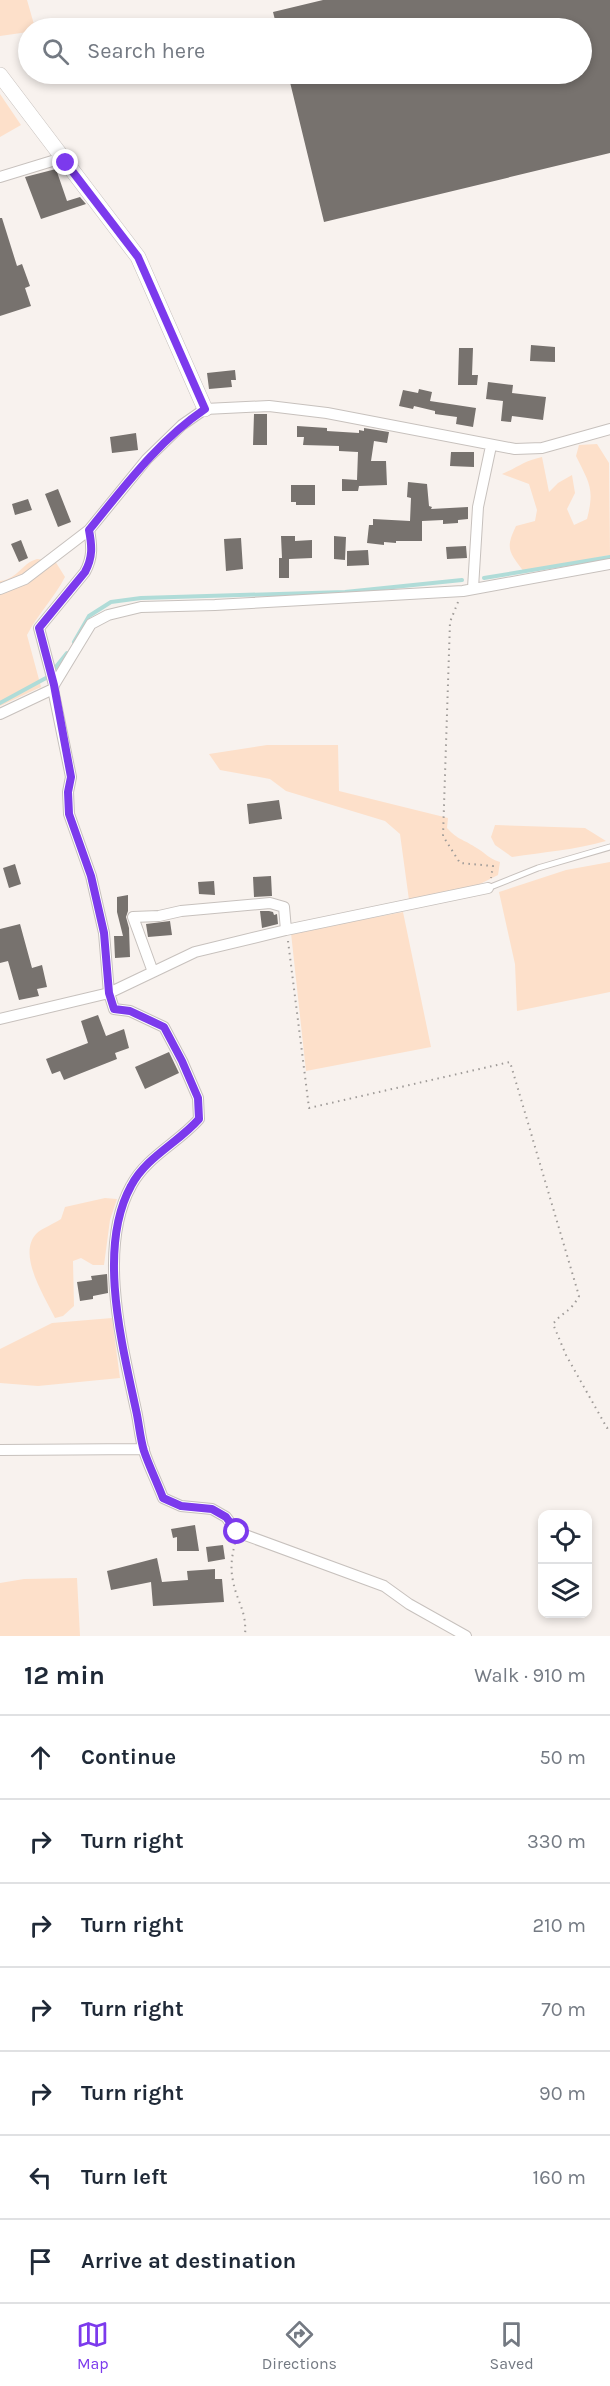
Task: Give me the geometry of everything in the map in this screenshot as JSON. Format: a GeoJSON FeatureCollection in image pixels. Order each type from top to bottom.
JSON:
{"type":"FeatureCollection","features":[{"type":"Feature","properties":{"kind":"street"},"geometry":{"type":"LineString","coordinates":[[0,75],[138,257],[205,409]]}},
{"type":"Feature","properties":{"kind":"street"},"geometry":{"type":"LineString","coordinates":[[0,177],[62,158]]}},
{"type":"Feature","properties":{"kind":"street"},"geometry":{"type":"LineString","coordinates":[[0,589],[25,579],[89,530],[147,459],[182,425],[205,409],[269,406],[327,413],[515,449],[542,448],[610,429]]}},
{"type":"Feature","properties":{"kind":"street"},"geometry":{"type":"LineString","coordinates":[[468,589],[478,507],[491,446]]}},
{"type":"Feature","properties":{"kind":"street"},"geometry":{"type":"LineString","coordinates":[[89,530],[93,551],[85,572],[39,628],[54,687],[71,777],[68,792],[69,814],[91,876],[104,933],[109,993],[114,1009],[130,1011],[164,1027],[198,1098],[199,1119],[186,1133],[144,1166],[131,1185],[119,1211],[114,1243],[114,1271],[127,1374],[144,1449],[163,1498],[181,1506],[212,1509],[226,1517],[237,1532],[384,1586],[417,1609],[466,1636]]}},
{"type":"Feature","properties":{"kind":"street"},"geometry":{"type":"LineString","coordinates":[[0,714],[54,687],[91,624],[108,615],[141,607],[215,605],[468,589],[610,564]]}},
{"type":"Feature","properties":{"kind":"street"},"geometry":{"type":"LineString","coordinates":[[0,1019],[109,993],[195,952],[286,930],[488,888]]}},
{"type":"Feature","properties":{"kind":"street"},"geometry":{"type":"LineString","coordinates":[[153,972],[133,916],[159,916],[181,911],[270,903],[284,907],[286,930]]}},
{"type":"Feature","properties":{"kind":"street"},"geometry":{"type":"LineString","coordinates":[[0,1450],[144,1449]]}},
{"type":"Feature","properties":{"kind":"lane"},"geometry":{"type":"LineString","coordinates":[[488,888],[538,868],[610,847]]}},
{"type":"Feature","properties":{"kind":"path"},"geometry":{"type":"LineString","coordinates":[[468,589],[450,622],[443,836],[460,863],[493,866],[488,888]]}},
{"type":"Feature","properties":{"kind":"path"},"geometry":{"type":"LineString","coordinates":[[286,930],[309,1108],[510,1062],[579,1296],[572,1310],[558,1317],[553,1324],[566,1355],[607,1428],[610,1426]]}},
{"type":"Feature","properties":{"kind":"path"},"geometry":{"type":"LineString","coordinates":[[237,1532],[231,1563],[233,1582],[246,1619],[245,1636]]}},
{"type":"Feature","properties":{"kind":"shaded area"},"geometry":{"type":"Polygon","coordinates":[[[0,0],[27,0],[32,18],[18,18],[18,33],[0,36],[0,0]]]}},
{"type":"Feature","properties":{"kind":"shaded area"},"geometry":{"type":"Polygon","coordinates":[[[0,94],[21,125],[0,137],[0,94]]]}},
{"type":"Feature","properties":{"kind":"shaded area"},"geometry":{"type":"Polygon","coordinates":[[[597,444],[609,463],[610,555],[524,572],[512,555],[511,540],[516,526],[535,521],[537,510],[529,484],[502,474],[525,462],[542,457],[549,492],[558,483],[572,475],[575,493],[567,509],[574,525],[587,519],[590,500],[589,486],[576,456],[579,445],[597,444]]]}},
{"type":"Feature","properties":{"kind":"shaded area"},"geometry":{"type":"Polygon","coordinates":[[[37,559],[55,561],[65,577],[27,635],[41,687],[0,706],[0,581],[6,580],[37,559]]]}},
{"type":"Feature","properties":{"kind":"shaded area"},"geometry":{"type":"Polygon","coordinates":[[[267,745],[338,745],[339,791],[448,818],[447,828],[454,835],[500,862],[498,875],[478,885],[409,900],[400,834],[385,821],[286,791],[270,779],[220,770],[209,754],[267,745]]]}},
{"type":"Feature","properties":{"kind":"shaded area"},"geometry":{"type":"Polygon","coordinates":[[[495,825],[585,828],[606,841],[571,849],[512,857],[495,845],[491,837],[495,825]]]}},
{"type":"Feature","properties":{"kind":"shaded area"},"geometry":{"type":"Polygon","coordinates":[[[610,862],[610,992],[517,1011],[515,964],[499,892],[566,870],[610,862]]]}},
{"type":"Feature","properties":{"kind":"shaded area"},"geometry":{"type":"Polygon","coordinates":[[[403,912],[431,1047],[306,1071],[291,933],[403,912]]]}},
{"type":"Feature","properties":{"kind":"shaded area"},"geometry":{"type":"Polygon","coordinates":[[[105,1198],[117,1199],[110,1220],[104,1265],[93,1265],[81,1258],[73,1261],[74,1306],[63,1316],[55,1318],[31,1264],[31,1243],[36,1234],[61,1219],[65,1207],[105,1198]]]}},
{"type":"Feature","properties":{"kind":"shaded area"},"geometry":{"type":"Polygon","coordinates":[[[112,1318],[120,1378],[38,1386],[0,1383],[0,1349],[52,1323],[112,1318]]]}},
{"type":"Feature","properties":{"kind":"shaded area"},"geometry":{"type":"Polygon","coordinates":[[[77,1578],[80,1636],[0,1636],[0,1583],[24,1579],[77,1578]]]}},
{"type":"Feature","properties":{"kind":"building"},"geometry":{"type":"Polygon","coordinates":[[[323,0],[610,0],[610,153],[324,222],[290,84],[592,84],[592,18],[274,18],[273,12],[323,0]]]}},
{"type":"Feature","properties":{"kind":"building"},"geometry":{"type":"Polygon","coordinates":[[[56,169],[67,201],[80,197],[86,204],[41,219],[25,177],[56,169]]]}},
{"type":"Feature","properties":{"kind":"building"},"geometry":{"type":"Polygon","coordinates":[[[0,218],[2,218],[17,266],[22,264],[30,286],[25,288],[31,306],[0,316],[0,218]]]}},
{"type":"Feature","properties":{"kind":"building"},"geometry":{"type":"Polygon","coordinates":[[[531,345],[555,347],[555,362],[530,361],[531,345]]]}},
{"type":"Feature","properties":{"kind":"building"},"geometry":{"type":"Polygon","coordinates":[[[459,348],[473,348],[472,375],[478,375],[477,385],[458,385],[459,348]]]}},
{"type":"Feature","properties":{"kind":"building"},"geometry":{"type":"Polygon","coordinates":[[[235,370],[236,380],[231,380],[232,387],[209,389],[207,373],[235,370]]]}},
{"type":"Feature","properties":{"kind":"building"},"geometry":{"type":"Polygon","coordinates":[[[488,382],[513,385],[512,393],[546,397],[543,420],[512,416],[511,422],[501,421],[503,401],[486,399],[488,382]]]}},
{"type":"Feature","properties":{"kind":"building"},"geometry":{"type":"Polygon","coordinates":[[[419,389],[432,392],[430,401],[476,408],[473,427],[456,424],[457,417],[435,414],[435,411],[414,406],[413,409],[399,406],[403,390],[418,393],[419,389]]]}},
{"type":"Feature","properties":{"kind":"building"},"geometry":{"type":"Polygon","coordinates":[[[254,414],[267,414],[267,445],[253,445],[254,414]]]}},
{"type":"Feature","properties":{"kind":"building"},"geometry":{"type":"Polygon","coordinates":[[[297,426],[327,428],[327,431],[359,433],[359,430],[364,431],[364,428],[389,432],[387,443],[374,441],[371,461],[386,461],[387,485],[359,486],[358,491],[342,491],[342,479],[357,480],[358,452],[339,451],[339,446],[303,445],[304,437],[297,437],[297,426]]]}},
{"type":"Feature","properties":{"kind":"building"},"geometry":{"type":"Polygon","coordinates":[[[136,433],[138,450],[112,453],[110,437],[136,433]]]}},
{"type":"Feature","properties":{"kind":"building"},"geometry":{"type":"Polygon","coordinates":[[[451,452],[474,452],[474,467],[450,466],[451,452]]]}},
{"type":"Feature","properties":{"kind":"building"},"geometry":{"type":"Polygon","coordinates":[[[408,482],[427,484],[431,509],[468,507],[468,519],[458,520],[458,523],[443,524],[443,520],[422,521],[422,541],[384,542],[384,545],[367,543],[369,525],[373,525],[373,519],[410,521],[411,498],[407,497],[408,482]]]}},
{"type":"Feature","properties":{"kind":"building"},"geometry":{"type":"Polygon","coordinates":[[[291,485],[315,485],[315,505],[296,505],[296,502],[291,502],[291,485]]]}},
{"type":"Feature","properties":{"kind":"building"},"geometry":{"type":"Polygon","coordinates":[[[58,489],[71,522],[58,527],[45,494],[58,489]]]}},
{"type":"Feature","properties":{"kind":"building"},"geometry":{"type":"Polygon","coordinates":[[[28,499],[32,510],[15,515],[12,504],[28,499]]]}},
{"type":"Feature","properties":{"kind":"building"},"geometry":{"type":"Polygon","coordinates":[[[281,536],[295,536],[295,541],[312,540],[312,558],[289,559],[289,578],[279,578],[279,558],[282,558],[281,536]]]}},
{"type":"Feature","properties":{"kind":"building"},"geometry":{"type":"Polygon","coordinates":[[[334,536],[346,537],[345,560],[334,559],[334,536]]]}},
{"type":"Feature","properties":{"kind":"building"},"geometry":{"type":"Polygon","coordinates":[[[241,538],[243,569],[226,571],[224,539],[241,538]]]}},
{"type":"Feature","properties":{"kind":"building"},"geometry":{"type":"Polygon","coordinates":[[[21,540],[28,558],[19,562],[11,544],[21,540]]]}},
{"type":"Feature","properties":{"kind":"building"},"geometry":{"type":"Polygon","coordinates":[[[466,546],[467,558],[447,559],[446,547],[466,546]]]}},
{"type":"Feature","properties":{"kind":"building"},"geometry":{"type":"Polygon","coordinates":[[[368,550],[369,565],[347,566],[347,551],[368,550]]]}},
{"type":"Feature","properties":{"kind":"building"},"geometry":{"type":"Polygon","coordinates":[[[279,800],[282,819],[249,824],[247,804],[279,800]]]}},
{"type":"Feature","properties":{"kind":"building"},"geometry":{"type":"Polygon","coordinates":[[[15,864],[21,884],[9,888],[3,868],[15,864]]]}},
{"type":"Feature","properties":{"kind":"building"},"geometry":{"type":"Polygon","coordinates":[[[271,876],[272,896],[254,897],[253,877],[271,876]]]}},
{"type":"Feature","properties":{"kind":"building"},"geometry":{"type":"Polygon","coordinates":[[[214,881],[215,895],[199,894],[198,882],[214,881]]]}},
{"type":"Feature","properties":{"kind":"building"},"geometry":{"type":"Polygon","coordinates":[[[128,895],[126,917],[129,928],[130,957],[115,958],[114,936],[123,936],[117,912],[117,897],[128,895]]]}},
{"type":"Feature","properties":{"kind":"building"},"geometry":{"type":"Polygon","coordinates":[[[260,911],[277,914],[278,924],[262,928],[260,911]]]}},
{"type":"Feature","properties":{"kind":"building"},"geometry":{"type":"Polygon","coordinates":[[[170,921],[172,935],[148,937],[146,924],[170,921]]]}},
{"type":"Feature","properties":{"kind":"building"},"geometry":{"type":"Polygon","coordinates":[[[20,924],[32,968],[42,965],[47,987],[37,989],[39,996],[19,1000],[8,961],[0,963],[0,929],[20,924]]]}},
{"type":"Feature","properties":{"kind":"building"},"geometry":{"type":"Polygon","coordinates":[[[98,1015],[106,1036],[124,1029],[129,1048],[115,1053],[117,1059],[64,1080],[60,1071],[52,1074],[46,1059],[88,1043],[81,1021],[98,1015]]]}},
{"type":"Feature","properties":{"kind":"building"},"geometry":{"type":"Polygon","coordinates":[[[169,1052],[179,1073],[145,1089],[135,1067],[169,1052]]]}},
{"type":"Feature","properties":{"kind":"building"},"geometry":{"type":"Polygon","coordinates":[[[107,1274],[108,1293],[80,1301],[77,1282],[92,1280],[91,1276],[107,1274]]]}},
{"type":"Feature","properties":{"kind":"building"},"geometry":{"type":"Polygon","coordinates":[[[195,1525],[199,1551],[177,1551],[177,1537],[173,1538],[171,1529],[195,1525]]]}},
{"type":"Feature","properties":{"kind":"building"},"geometry":{"type":"Polygon","coordinates":[[[223,1545],[225,1559],[208,1562],[206,1547],[223,1545]]]}},
{"type":"Feature","properties":{"kind":"building"},"geometry":{"type":"Polygon","coordinates":[[[157,1558],[162,1582],[188,1580],[187,1571],[215,1569],[215,1579],[222,1579],[224,1602],[153,1606],[151,1582],[111,1590],[107,1571],[157,1558]]]}},
{"type":"Feature","properties":{"kind":"waterway"},"geometry":{"type":"LineString","coordinates":[[484,578],[610,557]]}},
{"type":"Feature","properties":{"kind":"waterway"},"geometry":{"type":"LineString","coordinates":[[74,642],[89,616],[111,602],[141,598],[345,592],[462,580]]}},
{"type":"Feature","properties":{"kind":"waterway"},"geometry":{"type":"LineString","coordinates":[[55,668],[67,653]]}},
{"type":"Feature","properties":{"kind":"waterway"},"geometry":{"type":"LineString","coordinates":[[0,703],[46,678]]}},
{"type":"Feature","properties":{"kind":"route"},"geometry":{"type":"LineString","coordinates":[[66,163],[138,257],[205,409],[182,425],[147,459],[89,530],[93,551],[85,572],[39,628],[54,685],[71,777],[68,792],[69,814],[91,876],[104,933],[109,993],[114,1009],[130,1011],[164,1027],[198,1098],[199,1119],[186,1133],[144,1166],[131,1185],[119,1211],[114,1243],[114,1271],[127,1374],[144,1449],[163,1498],[181,1506],[212,1509],[226,1517],[237,1532]]}}]}
